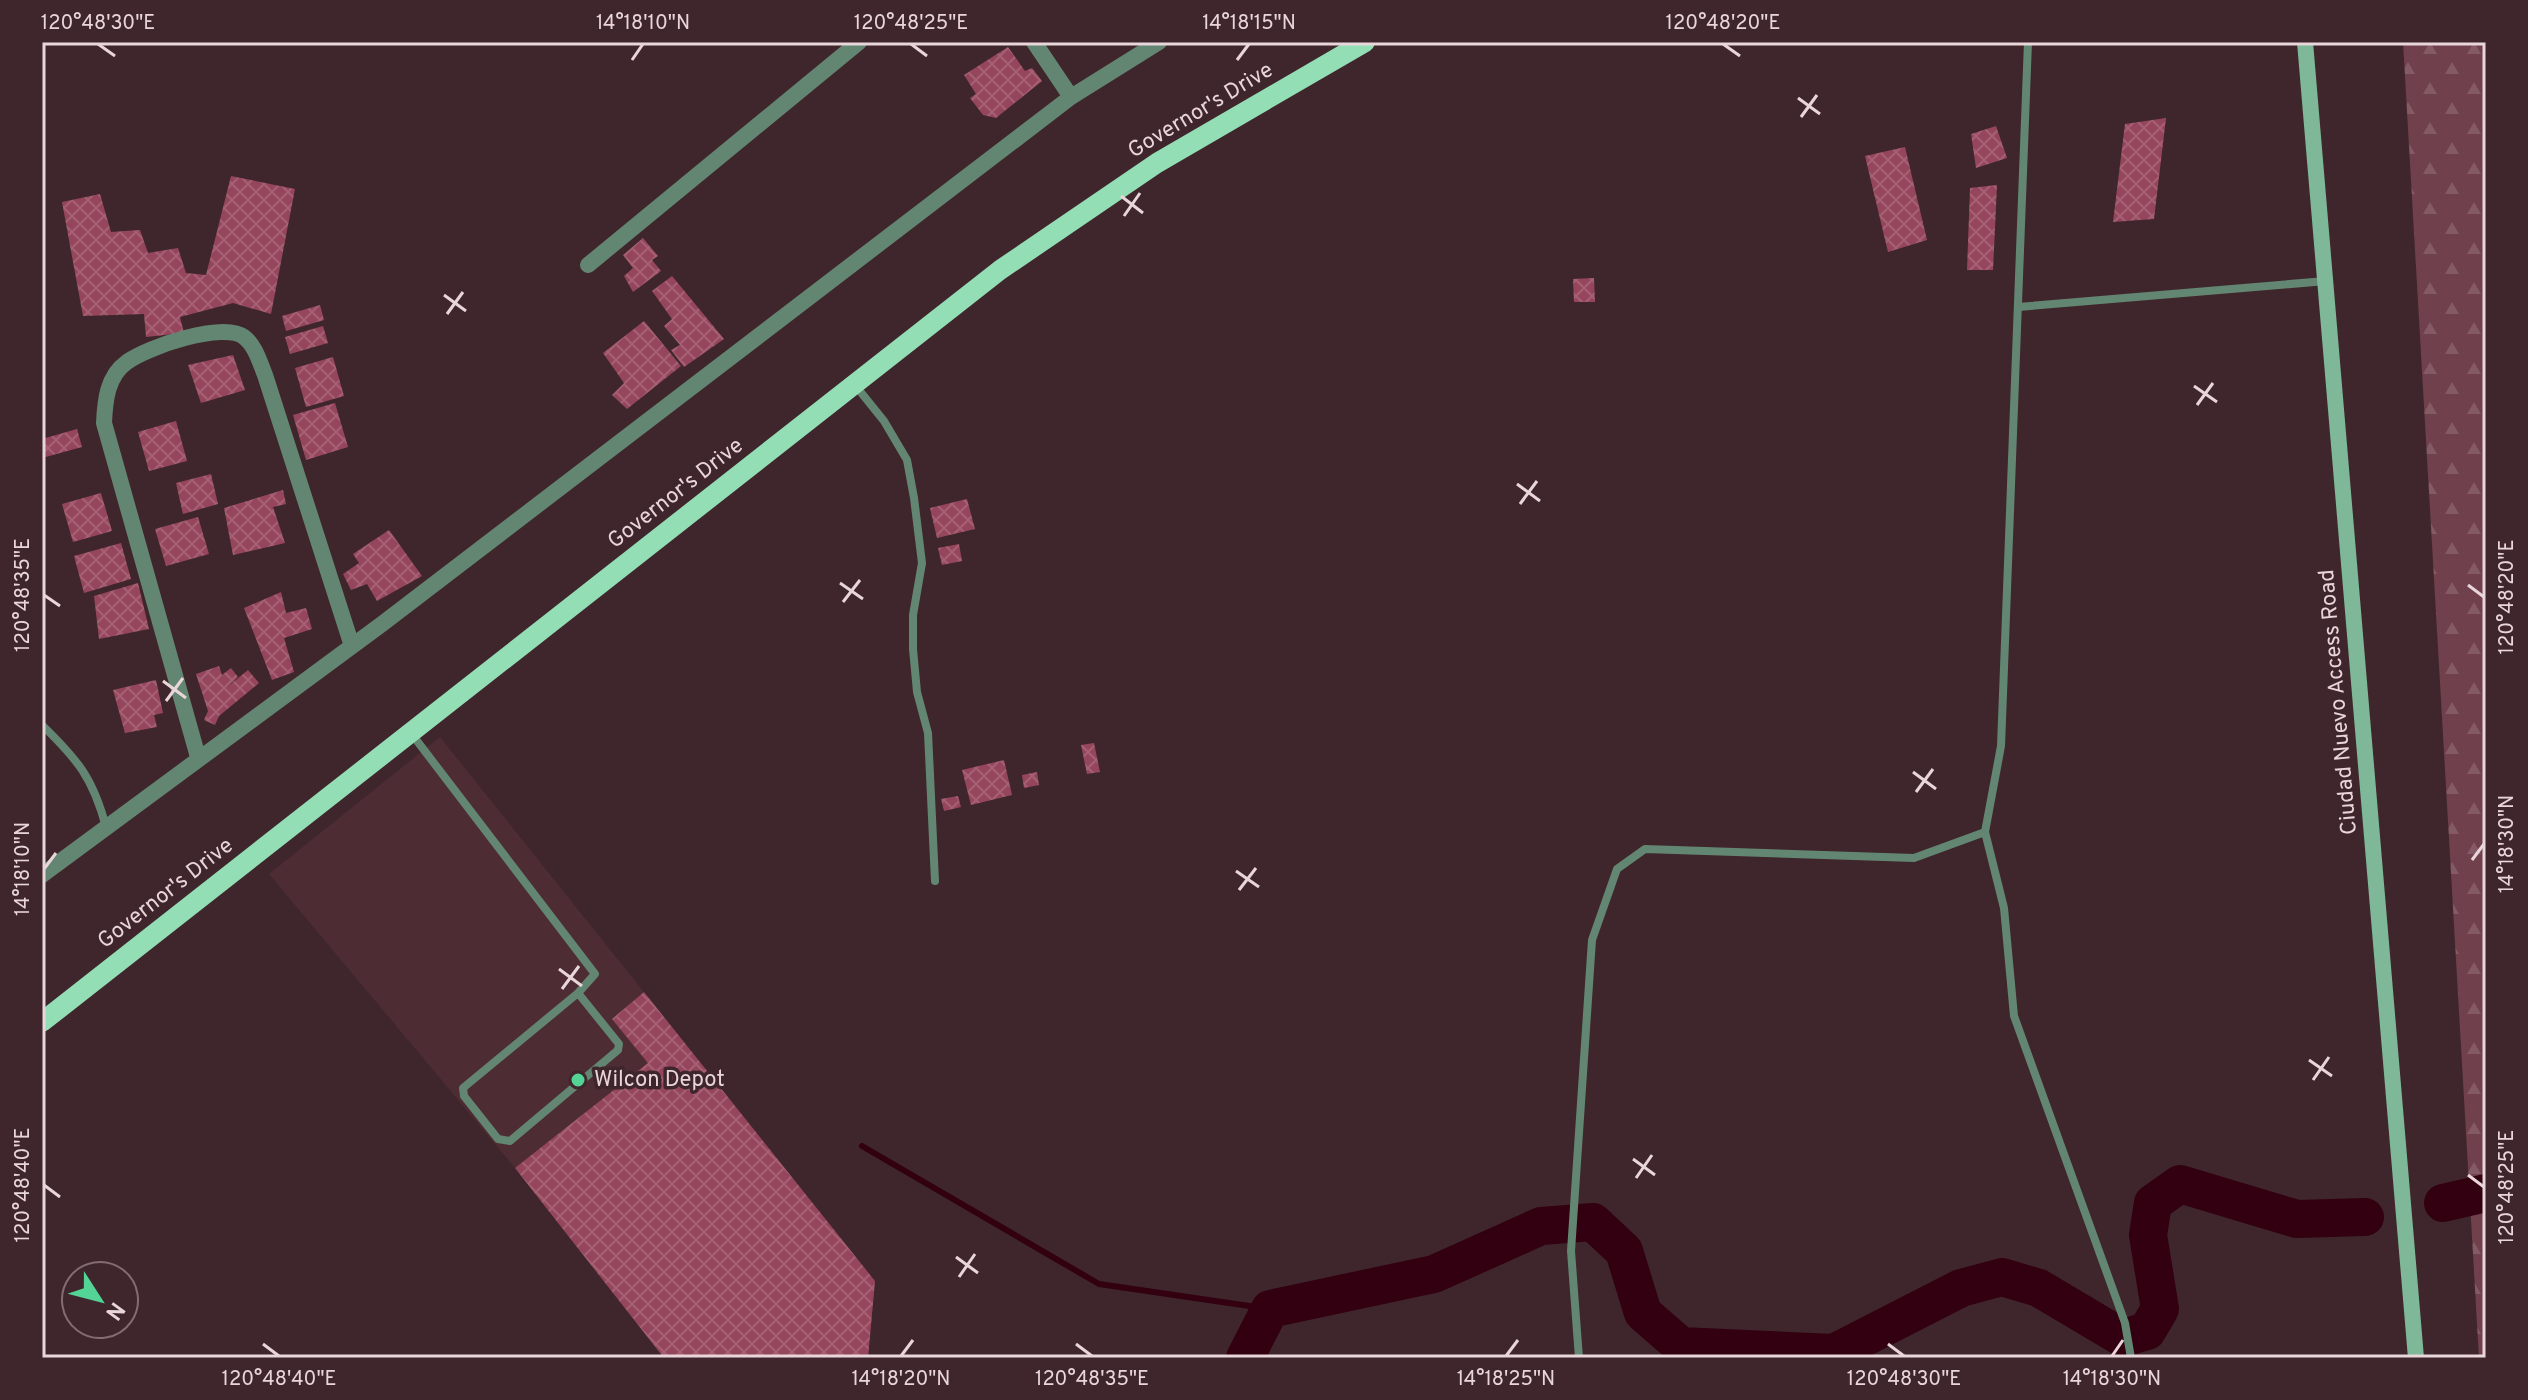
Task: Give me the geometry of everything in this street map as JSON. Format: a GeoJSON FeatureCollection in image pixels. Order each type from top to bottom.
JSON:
{"type":"FeatureCollection","features":[{"type":"Feature","properties":{"kind":"main road","name":"Governor's Drive"},"geometry":{"type":"LineString","coordinates":[[43,1020],[1000,270],[1157,163],[1357,44]]}},
{"type":"Feature","properties":{"kind":"street"},"geometry":{"type":"LineString","coordinates":[[588,265],[859,42]]}},
{"type":"Feature","properties":{"kind":"street"},"geometry":{"type":"LineString","coordinates":[[1034,42],[1071,97]]}},
{"type":"Feature","properties":{"kind":"street"},"geometry":{"type":"LineString","coordinates":[[42,875],[352,646],[1071,97],[1159,42]]}},
{"type":"Feature","properties":{"kind":"street","name":"Ciudad Nuevo Access Road"},"geometry":{"type":"LineString","coordinates":[[2305,42],[2416,1358]]}},
{"type":"Feature","properties":{"kind":"street"},"geometry":{"type":"LineString","coordinates":[[198,757],[104,423],[105,392],[125,362],[185,337],[234,331],[246,338],[265,375],[352,646]]}},
{"type":"Feature","properties":{"kind":"lane"},"geometry":{"type":"LineString","coordinates":[[2028,42],[2001,746],[1985,832],[2004,908],[2014,1016],[2125,1323],[2131,1358]]}},
{"type":"Feature","properties":{"kind":"lane"},"geometry":{"type":"LineString","coordinates":[[2018,307],[2326,281]]}},
{"type":"Feature","properties":{"kind":"lane"},"geometry":{"type":"LineString","coordinates":[[855,384],[884,421],[907,460],[914,498],[922,563],[913,615],[913,649],[917,692],[928,733],[935,881]]}},
{"type":"Feature","properties":{"kind":"lane"},"geometry":{"type":"LineString","coordinates":[[42,725],[65,747],[95,785],[106,827]]}},
{"type":"Feature","properties":{"kind":"lane"},"geometry":{"type":"LineString","coordinates":[[411,733],[590,963],[595,974],[578,993],[463,1088],[464,1096],[498,1139],[510,1141],[618,1050],[619,1044],[578,993]]}},
{"type":"Feature","properties":{"kind":"lane"},"geometry":{"type":"LineString","coordinates":[[1579,1358],[1571,1251],[1592,940],[1617,869],[1645,849],[1914,858],[1985,832]]}},
{"type":"Feature","properties":{"kind":"shaded area","name":"Wilcon Depot"},"geometry":{"type":"Polygon","coordinates":[[[440,737],[875,1281],[868,1358],[664,1358],[515,1168],[269,874],[440,737]]]}},
{"type":"Feature","properties":{"kind":"green space"},"geometry":{"type":"Polygon","coordinates":[[[2403,42],[2486,42],[2486,1358],[2479,1358],[2403,42]]]}},
{"type":"Feature","properties":{"kind":"building"},"geometry":{"type":"Polygon","coordinates":[[[1008,47],[1025,71],[1032,68],[1042,81],[996,118],[983,115],[970,98],[976,94],[964,75],[1008,47]]]}},
{"type":"Feature","properties":{"kind":"building"},"geometry":{"type":"Polygon","coordinates":[[[2166,118],[2154,219],[2113,222],[2125,124],[2166,118]]]}},
{"type":"Feature","properties":{"kind":"building"},"geometry":{"type":"Polygon","coordinates":[[[1996,126],[2007,158],[1976,168],[1971,134],[1996,126]]]}},
{"type":"Feature","properties":{"kind":"building"},"geometry":{"type":"Polygon","coordinates":[[[1905,147],[1927,240],[1888,252],[1865,156],[1905,147]]]}},
{"type":"Feature","properties":{"kind":"building"},"geometry":{"type":"Polygon","coordinates":[[[231,176],[295,189],[271,314],[233,303],[180,317],[184,333],[146,337],[144,314],[83,316],[62,202],[100,194],[111,232],[140,230],[148,253],[178,248],[186,273],[206,275],[231,176]]]}},
{"type":"Feature","properties":{"kind":"building"},"geometry":{"type":"Polygon","coordinates":[[[1997,185],[1993,270],[1967,270],[1970,188],[1997,185]]]}},
{"type":"Feature","properties":{"kind":"building"},"geometry":{"type":"Polygon","coordinates":[[[643,238],[658,256],[652,260],[661,271],[633,292],[624,276],[633,268],[623,255],[643,238]]]}},
{"type":"Feature","properties":{"kind":"building"},"geometry":{"type":"Polygon","coordinates":[[[672,276],[724,339],[684,367],[671,350],[680,345],[664,326],[672,319],[652,291],[672,276]]]}},
{"type":"Feature","properties":{"kind":"building"},"geometry":{"type":"Polygon","coordinates":[[[1594,278],[1595,302],[1574,302],[1573,279],[1594,278]]]}},
{"type":"Feature","properties":{"kind":"building"},"geometry":{"type":"Polygon","coordinates":[[[320,305],[324,320],[286,331],[282,316],[320,305]]]}},
{"type":"Feature","properties":{"kind":"building"},"geometry":{"type":"Polygon","coordinates":[[[644,321],[681,366],[627,409],[612,395],[624,383],[603,353],[644,321]]]}},
{"type":"Feature","properties":{"kind":"building"},"geometry":{"type":"Polygon","coordinates":[[[323,326],[328,343],[290,354],[285,337],[323,326]]]}},
{"type":"Feature","properties":{"kind":"building"},"geometry":{"type":"Polygon","coordinates":[[[233,355],[245,390],[201,403],[188,365],[233,355]]]}},
{"type":"Feature","properties":{"kind":"building"},"geometry":{"type":"Polygon","coordinates":[[[333,357],[344,396],[306,407],[295,368],[333,357]]]}},
{"type":"Feature","properties":{"kind":"building"},"geometry":{"type":"Polygon","coordinates":[[[335,403],[348,447],[306,460],[293,415],[335,403]]]}},
{"type":"Feature","properties":{"kind":"building"},"geometry":{"type":"Polygon","coordinates":[[[176,421],[187,461],[149,471],[138,432],[176,421]]]}},
{"type":"Feature","properties":{"kind":"building"},"geometry":{"type":"Polygon","coordinates":[[[77,429],[82,447],[42,458],[42,439],[77,429]]]}},
{"type":"Feature","properties":{"kind":"building"},"geometry":{"type":"Polygon","coordinates":[[[211,474],[218,504],[183,514],[176,483],[211,474]]]}},
{"type":"Feature","properties":{"kind":"building"},"geometry":{"type":"Polygon","coordinates":[[[283,490],[286,504],[273,507],[285,543],[233,555],[224,508],[283,490]]]}},
{"type":"Feature","properties":{"kind":"building"},"geometry":{"type":"Polygon","coordinates":[[[101,493],[112,531],[73,542],[62,504],[101,493]]]}},
{"type":"Feature","properties":{"kind":"building"},"geometry":{"type":"Polygon","coordinates":[[[967,499],[975,529],[937,538],[930,508],[967,499]]]}},
{"type":"Feature","properties":{"kind":"building"},"geometry":{"type":"Polygon","coordinates":[[[198,517],[209,554],[166,566],[155,529],[198,517]]]}},
{"type":"Feature","properties":{"kind":"building"},"geometry":{"type":"Polygon","coordinates":[[[389,530],[422,576],[377,601],[367,584],[351,590],[343,574],[359,563],[353,554],[389,530]]]}},
{"type":"Feature","properties":{"kind":"building"},"geometry":{"type":"Polygon","coordinates":[[[121,543],[131,579],[84,593],[74,556],[121,543]]]}},
{"type":"Feature","properties":{"kind":"building"},"geometry":{"type":"Polygon","coordinates":[[[959,544],[962,561],[942,565],[938,548],[959,544]]]}},
{"type":"Feature","properties":{"kind":"building"},"geometry":{"type":"Polygon","coordinates":[[[138,583],[149,629],[99,639],[94,596],[138,583]]]}},
{"type":"Feature","properties":{"kind":"building"},"geometry":{"type":"Polygon","coordinates":[[[281,592],[286,613],[306,608],[312,629],[284,638],[294,672],[272,680],[244,608],[281,592]]]}},
{"type":"Feature","properties":{"kind":"building"},"geometry":{"type":"Polygon","coordinates":[[[219,666],[222,675],[231,668],[238,677],[226,688],[248,670],[259,683],[219,716],[215,725],[204,720],[208,711],[196,674],[219,666]]]}},
{"type":"Feature","properties":{"kind":"building"},"geometry":{"type":"Polygon","coordinates":[[[156,680],[163,713],[154,715],[157,727],[125,733],[113,690],[156,680]]]}},
{"type":"Feature","properties":{"kind":"building"},"geometry":{"type":"Polygon","coordinates":[[[1094,743],[1100,772],[1087,774],[1081,745],[1094,743]]]}},
{"type":"Feature","properties":{"kind":"building"},"geometry":{"type":"Polygon","coordinates":[[[1004,760],[1012,795],[971,805],[962,770],[1004,760]]]}},
{"type":"Feature","properties":{"kind":"building"},"geometry":{"type":"Polygon","coordinates":[[[1037,772],[1039,785],[1024,788],[1022,775],[1037,772]]]}},
{"type":"Feature","properties":{"kind":"building"},"geometry":{"type":"Polygon","coordinates":[[[958,796],[961,807],[944,811],[941,799],[958,796]]]}},
{"type":"Feature","properties":{"kind":"building"},"geometry":{"type":"Polygon","coordinates":[[[644,992],[875,1281],[868,1358],[664,1358],[515,1168],[648,1063],[612,1019],[644,992]]]}},
{"type":"Feature","properties":{"kind":"waterway"},"geometry":{"type":"LineString","coordinates":[[862,1146],[1099,1284],[1270,1309]]}},
{"type":"Feature","properties":{"kind":"waterway"},"geometry":{"type":"LineString","coordinates":[[1245,1358],[1270,1309],[1434,1274],[1541,1226],[1593,1222],[1624,1251],[1643,1313],[1681,1346],[1834,1353],[1961,1288],[2002,1277],[2039,1288],[2123,1338],[2147,1331],[2160,1309],[2148,1235],[2153,1203],[2180,1184],[2297,1219],[2365,1217]]}},
{"type":"Feature","properties":{"kind":"waterway"},"geometry":{"type":"LineString","coordinates":[[2443,1203],[2486,1193]]}},
{"type":"Feature","properties":{"kind":"place","name":"Wilcon Depot"},"geometry":{"type":"Point","coordinates":[578,1080]}}]}
